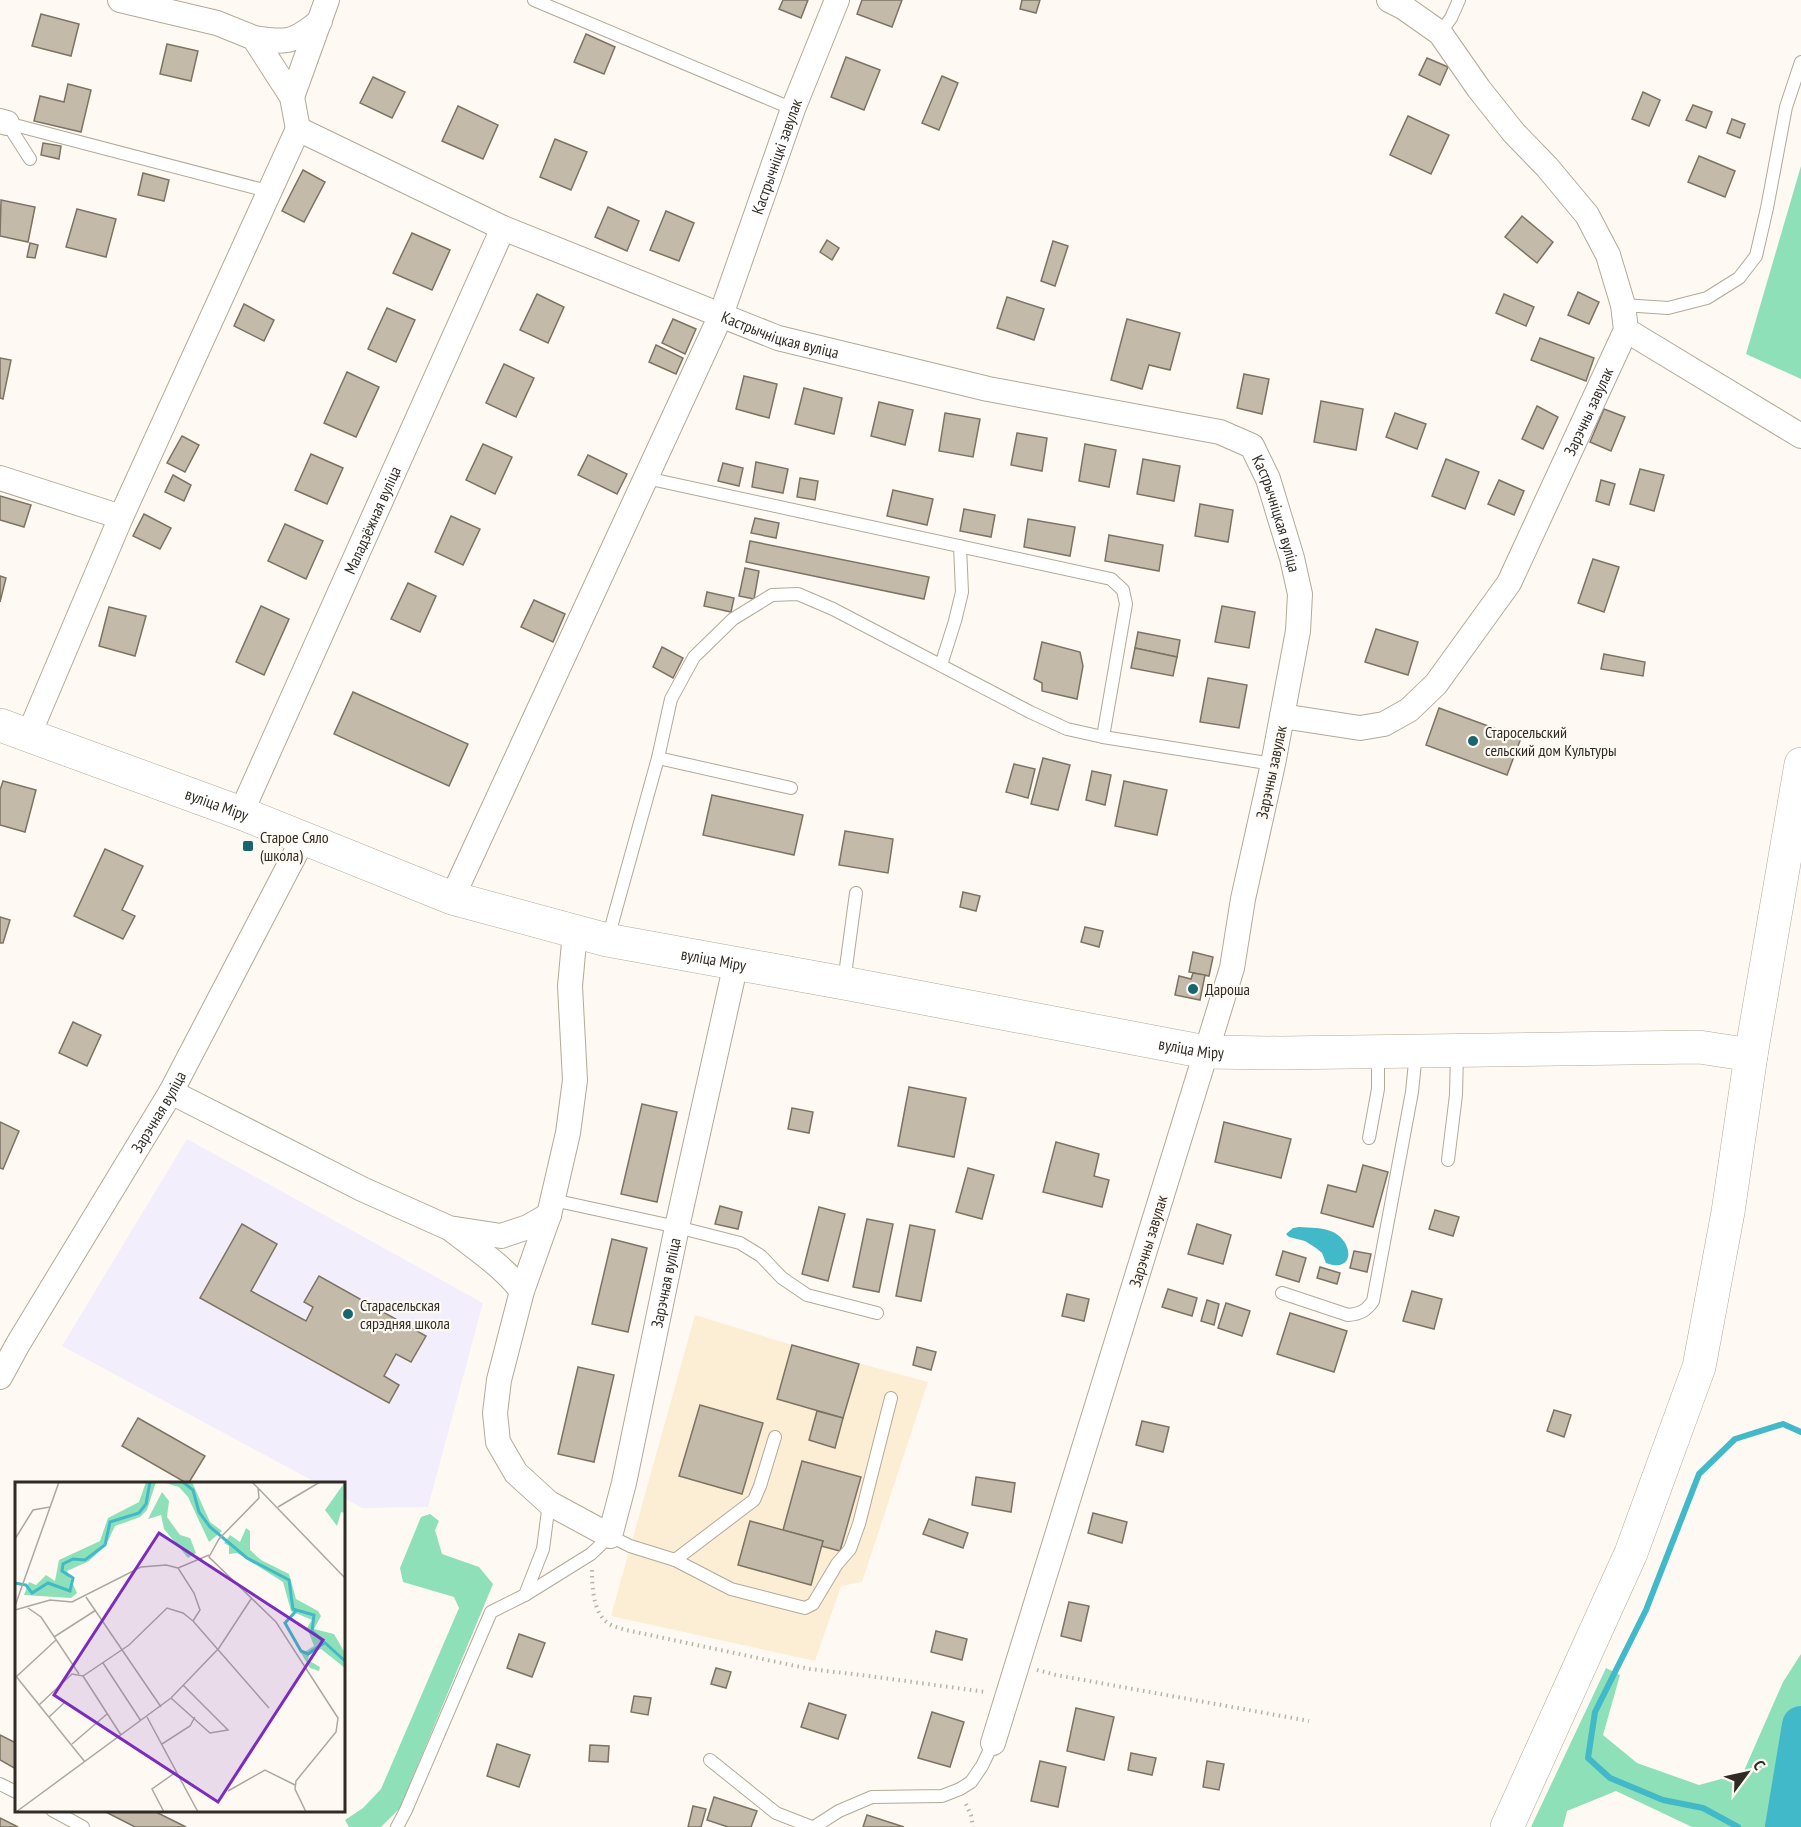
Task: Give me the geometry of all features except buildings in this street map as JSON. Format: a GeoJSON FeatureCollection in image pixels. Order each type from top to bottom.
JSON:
{"type":"FeatureCollection","features":[{"type":"Feature","properties":{"kind":"street"},"geometry":{"type":"LineString","coordinates":[[120,0],[217,23],[254,38],[281,42],[293,39],[307,31],[323,10]]}},
{"type":"Feature","properties":{"kind":"street","name":"Кастрычніцкі завулак"},"geometry":{"type":"LineString","coordinates":[[452,898],[721,315],[793,109],[837,0]]}},
{"type":"Feature","properties":{"kind":"street"},"geometry":{"type":"LineString","coordinates":[[1389,0],[1440,33],[1479,89],[1514,133],[1547,167],[1587,215],[1608,255],[1623,305],[1626,330],[1801,436]]}},
{"type":"Feature","properties":{"kind":"street"},"geometry":{"type":"LineString","coordinates":[[292,97],[323,10]]}},
{"type":"Feature","properties":{"kind":"street"},"geometry":{"type":"LineString","coordinates":[[14,729],[121,517],[298,129],[292,97],[254,38]]}},
{"type":"Feature","properties":{"kind":"street","name":"Кастрычніцкая вуліца"},"geometry":{"type":"LineString","coordinates":[[298,129],[503,228],[778,338],[988,389],[1220,432],[1252,446],[1268,479],[1292,558],[1300,594],[1298,631],[1282,716]]}},
{"type":"Feature","properties":{"kind":"street","name":"Маладзёжная вуліца"},"geometry":{"type":"LineString","coordinates":[[241,813],[503,228]]}},
{"type":"Feature","properties":{"kind":"street","name":"Зарэчны завулак"},"geometry":{"type":"LineString","coordinates":[[993,1743],[1232,968],[1243,899],[1282,716],[1359,728],[1384,724],[1409,710],[1436,684],[1509,583],[1626,330]]}},
{"type":"Feature","properties":{"kind":"street"},"geometry":{"type":"LineString","coordinates":[[0,478],[121,517]]}},
{"type":"Feature","properties":{"kind":"street","name":"вуліца Міру"},"geometry":{"type":"LineString","coordinates":[[14,729],[241,813],[452,898],[607,940],[1206,1052],[1699,1047],[1751,1055]]}},
{"type":"Feature","properties":{"kind":"street"},"geometry":{"type":"LineString","coordinates":[[1507,1827],[1631,1553],[1699,1367],[1728,1212],[1751,1055],[1801,764]]}},
{"type":"Feature","properties":{"kind":"street","name":"Зарэчная вуліца"},"geometry":{"type":"LineString","coordinates":[[0,1377],[9,1340],[171,1092],[303,839]]}},
{"type":"Feature","properties":{"kind":"street"},"geometry":{"type":"LineString","coordinates":[[575,932],[570,986],[575,1080],[568,1133],[551,1207],[522,1291],[499,1380],[495,1413],[498,1442],[516,1473],[549,1503],[610,1536]]}},
{"type":"Feature","properties":{"kind":"street","name":"Зарэчная вуліца"},"geometry":{"type":"LineString","coordinates":[[610,1536],[624,1483],[677,1227],[736,963]]}},
{"type":"Feature","properties":{"kind":"street"},"geometry":{"type":"LineString","coordinates":[[171,1092],[362,1189],[449,1228],[496,1265],[522,1291]]}},
{"type":"Feature","properties":{"kind":"street"},"geometry":{"type":"LineString","coordinates":[[449,1228],[501,1236],[528,1227],[551,1207]]}},
{"type":"Feature","properties":{"kind":"lane"},"geometry":{"type":"LineString","coordinates":[[534,0],[793,109]]}},
{"type":"Feature","properties":{"kind":"lane"},"geometry":{"type":"LineString","coordinates":[[1440,33],[1451,18],[1459,0]]}},
{"type":"Feature","properties":{"kind":"lane"},"geometry":{"type":"LineString","coordinates":[[1623,305],[1668,308],[1707,298],[1739,278],[1756,256],[1786,107],[1801,62]]}},
{"type":"Feature","properties":{"kind":"lane"},"geometry":{"type":"LineString","coordinates":[[4,122],[30,159]]}},
{"type":"Feature","properties":{"kind":"lane"},"geometry":{"type":"LineString","coordinates":[[4,122],[271,192]]}},
{"type":"Feature","properties":{"kind":"lane"},"geometry":{"type":"LineString","coordinates":[[646,478],[1111,579],[1123,590],[1126,604],[1103,737]]}},
{"type":"Feature","properties":{"kind":"lane"},"geometry":{"type":"LineString","coordinates":[[941,665],[962,592],[960,546]]}},
{"type":"Feature","properties":{"kind":"lane"},"geometry":{"type":"LineString","coordinates":[[607,940],[658,758],[671,699],[694,657],[733,619],[772,595],[798,594],[833,609],[1067,729],[1103,737],[1273,764]]}},
{"type":"Feature","properties":{"kind":"lane"},"geometry":{"type":"LineString","coordinates":[[658,758],[791,788]]}},
{"type":"Feature","properties":{"kind":"lane"},"geometry":{"type":"LineString","coordinates":[[843,983],[856,894]]}},
{"type":"Feature","properties":{"kind":"lane"},"geometry":{"type":"LineString","coordinates":[[1282,1293],[1348,1316],[1357,1315],[1366,1310],[1372,1301],[1412,1092],[1416,1051]]}},
{"type":"Feature","properties":{"kind":"lane"},"geometry":{"type":"LineString","coordinates":[[1448,1160],[1456,1095],[1457,1051]]}},
{"type":"Feature","properties":{"kind":"lane"},"geometry":{"type":"LineString","coordinates":[[1369,1138],[1378,1089],[1378,1052]]}},
{"type":"Feature","properties":{"kind":"lane"},"geometry":{"type":"LineString","coordinates":[[551,1207],[677,1227],[740,1243],[760,1256],[782,1278],[807,1295],[878,1313]]}},
{"type":"Feature","properties":{"kind":"lane"},"geometry":{"type":"LineString","coordinates":[[397,1827],[491,1612],[525,1595],[591,1554],[610,1536],[630,1546],[675,1560],[731,1589],[805,1608],[813,1604],[837,1564],[850,1549],[859,1524],[891,1398]]}},
{"type":"Feature","properties":{"kind":"lane"},"geometry":{"type":"LineString","coordinates":[[675,1560],[754,1500],[775,1437]]}},
{"type":"Feature","properties":{"kind":"lane"},"geometry":{"type":"LineString","coordinates":[[525,1595],[543,1550],[549,1503]]}},
{"type":"Feature","properties":{"kind":"lane"},"geometry":{"type":"LineString","coordinates":[[710,1760],[776,1813],[813,1827],[839,1811],[872,1797],[942,1796],[960,1790],[971,1782],[993,1743]]}},
{"type":"Feature","properties":{"kind":"lane"},"geometry":{"type":"LineString","coordinates":[[0,1784],[15,1792]]}},
{"type":"Feature","properties":{"kind":"lane"},"geometry":{"type":"LineString","coordinates":[[56,1812],[84,1827]]}},
{"type":"Feature","properties":{"kind":"path"},"geometry":{"type":"LineString","coordinates":[[591,1554],[592,1588],[599,1614],[608,1623],[626,1630],[810,1669],[1007,1695]]}},
{"type":"Feature","properties":{"kind":"path"},"geometry":{"type":"LineString","coordinates":[[1016,1665],[1056,1675],[1309,1721]]}},
{"type":"Feature","properties":{"kind":"path"},"geometry":{"type":"LineString","coordinates":[[960,1790],[971,1815],[973,1827]]}},
{"type":"Feature","properties":{"kind":"shaded area"},"geometry":{"type":"Polygon","coordinates":[[[187,1139],[483,1303],[428,1507],[362,1508],[345,1499],[345,1482],[315,1482],[62,1346],[187,1139]]]}},
{"type":"Feature","properties":{"kind":"shaded area"},"geometry":{"type":"Polygon","coordinates":[[[695,1315],[792,1345],[928,1382],[862,1582],[841,1586],[815,1661],[611,1616],[695,1315]]]}},
{"type":"Feature","properties":{"kind":"green space"},"geometry":{"type":"Polygon","coordinates":[[[1801,166],[1801,379],[1746,354],[1801,166]]]}},
{"type":"Feature","properties":{"kind":"green space"},"geometry":{"type":"Polygon","coordinates":[[[430,1514],[439,1521],[435,1530],[442,1554],[479,1567],[493,1584],[400,1808],[381,1827],[349,1827],[345,1820],[363,1808],[381,1789],[459,1608],[454,1597],[403,1582],[400,1568],[421,1517],[430,1514]]]}},
{"type":"Feature","properties":{"kind":"green space"},"geometry":{"type":"Polygon","coordinates":[[[1801,1654],[1801,1827],[1692,1827],[1616,1791],[1567,1811],[1563,1827],[1531,1827],[1606,1668],[1620,1675],[1603,1735],[1637,1763],[1699,1785],[1743,1773],[1783,1682],[1801,1654]]]}},
{"type":"Feature","properties":{"kind":"water"},"geometry":{"type":"Polygon","coordinates":[[[1293,1228],[1325,1229],[1340,1237],[1348,1250],[1346,1261],[1335,1265],[1326,1263],[1322,1253],[1316,1248],[1286,1234],[1293,1228]]]}},
{"type":"Feature","properties":{"kind":"waterway"},"geometry":{"type":"LineString","coordinates":[[1738,1827],[1703,1808],[1663,1800],[1610,1778],[1588,1758],[1595,1712],[1646,1610],[1699,1474],[1735,1439],[1783,1424],[1801,1432]]}},
{"type":"Feature","properties":{"kind":"waterway"},"geometry":{"type":"LineString","coordinates":[[1784,1827],[1801,1725]]}},
{"type":"Feature","properties":{"kind":"place","name":"Старосельский сельский дом Культуры"},"geometry":{"type":"Point","coordinates":[1473,741]}},
{"type":"Feature","properties":{"kind":"place","name":"Старое Сяло (школа)"},"geometry":{"type":"Point","coordinates":[248,846]}},
{"type":"Feature","properties":{"kind":"place","name":"Дароша"},"geometry":{"type":"Point","coordinates":[1193,989]}},
{"type":"Feature","properties":{"kind":"place","name":"Старасельская сярэдняя школа"},"geometry":{"type":"Point","coordinates":[348,1314]}}]}
